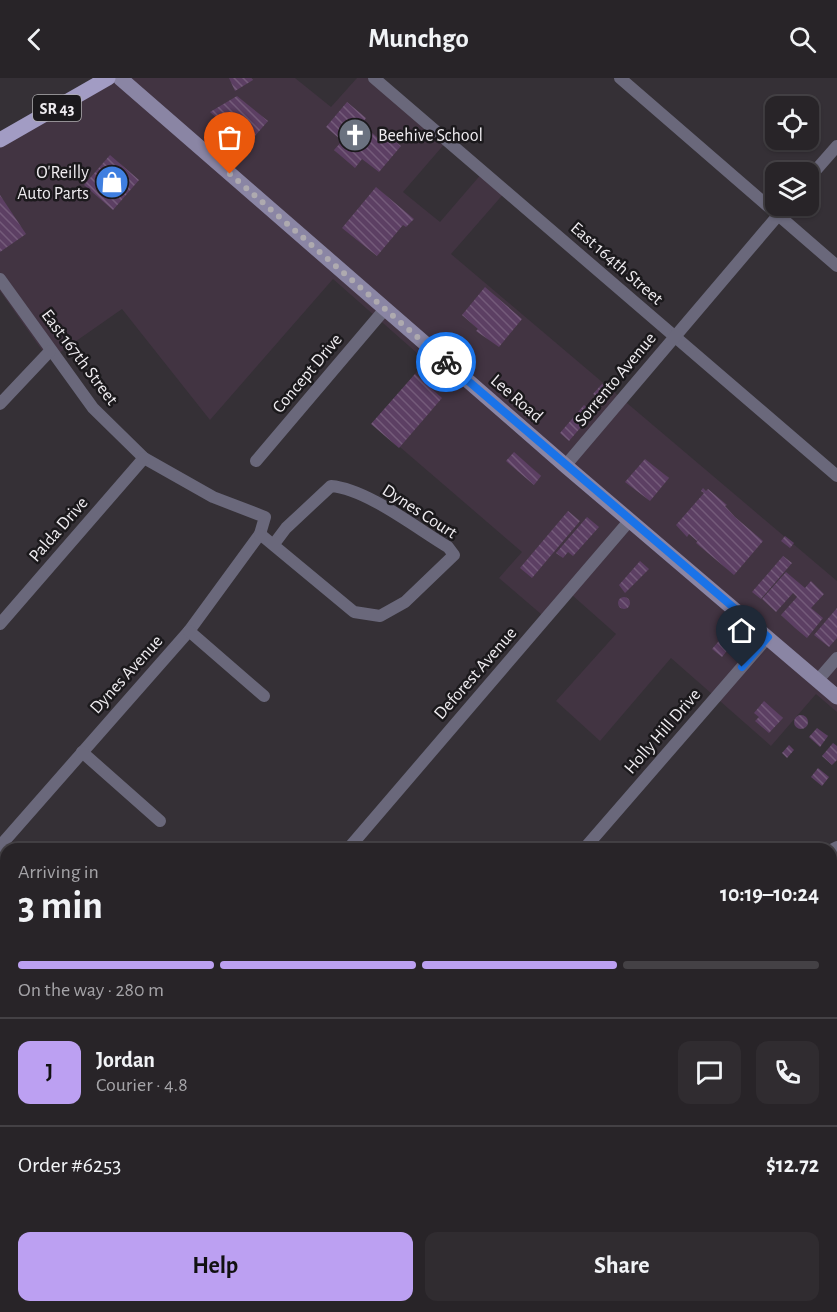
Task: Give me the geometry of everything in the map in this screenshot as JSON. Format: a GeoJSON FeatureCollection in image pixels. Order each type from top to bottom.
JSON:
{"type":"FeatureCollection","features":[{"type":"Feature","properties":{"kind":"main road","name":"SR 43"},"geometry":{"type":"LineString","coordinates":[[0,141],[108,78]]}},
{"type":"Feature","properties":{"kind":"main road","name":"Lee Road"},"geometry":{"type":"LineString","coordinates":[[120,78],[565,466],[837,697]]}},
{"type":"Feature","properties":{"kind":"street","name":"East 164th Street"},"geometry":{"type":"LineString","coordinates":[[374,78],[837,476]]}},
{"type":"Feature","properties":{"kind":"street"},"geometry":{"type":"LineString","coordinates":[[620,78],[765,196]]}},
{"type":"Feature","properties":{"kind":"street"},"geometry":{"type":"LineString","coordinates":[[819,166],[837,146]]}},
{"type":"Feature","properties":{"kind":"street","name":"Sorrento Avenue"},"geometry":{"type":"LineString","coordinates":[[565,466],[777,216]]}},
{"type":"Feature","properties":{"kind":"street"},"geometry":{"type":"LineString","coordinates":[[788,216],[837,266]]}},
{"type":"Feature","properties":{"kind":"street","name":"East 167th Street"},"geometry":{"type":"LineString","coordinates":[[0,279],[93,408],[144,458],[213,497],[265,517]]}},
{"type":"Feature","properties":{"kind":"street","name":"Concept Drive"},"geometry":{"type":"LineString","coordinates":[[256,461],[385,309]]}},
{"type":"Feature","properties":{"kind":"street"},"geometry":{"type":"LineString","coordinates":[[0,404],[50,351]]}},
{"type":"Feature","properties":{"kind":"street","name":"Palda Drive"},"geometry":{"type":"LineString","coordinates":[[0,624],[144,458]]}},
{"type":"Feature","properties":{"kind":"street","name":"Dynes Court"},"geometry":{"type":"LineString","coordinates":[[260,534],[354,612],[380,616],[405,602],[454,555],[448,547],[381,507],[345,487],[331,486],[286,528],[274,544]]}},
{"type":"Feature","properties":{"kind":"street","name":"Dynes Avenue"},"geometry":{"type":"LineString","coordinates":[[3,843],[189,631],[260,534],[265,517]]}},
{"type":"Feature","properties":{"kind":"street","name":"Deforest Avenue"},"geometry":{"type":"LineString","coordinates":[[353,843],[630,520]]}},
{"type":"Feature","properties":{"kind":"street"},"geometry":{"type":"LineString","coordinates":[[189,631],[264,696]]}},
{"type":"Feature","properties":{"kind":"street","name":"Holly Hill Drive"},"geometry":{"type":"LineString","coordinates":[[589,843],[768,637]]}},
{"type":"Feature","properties":{"kind":"street"},"geometry":{"type":"LineString","coordinates":[[818,680],[837,657]]}},
{"type":"Feature","properties":{"kind":"street"},"geometry":{"type":"LineString","coordinates":[[81,752],[160,821]]}},
{"type":"Feature","properties":{"kind":"shaded area"},"geometry":{"type":"Polygon","coordinates":[[[108,78],[295,78],[331,107],[357,78],[374,78],[447,141],[403,192],[440,222],[483,172],[506,191],[451,254],[837,581],[837,712],[816,694],[771,746],[671,658],[600,741],[556,701],[616,634],[572,595],[548,620],[499,578],[522,552],[372,423],[426,361],[333,279],[210,420],[122,309],[49,360],[0,291],[0,140],[108,78]]]}},
{"type":"Feature","properties":{"kind":"building"},"geometry":{"type":"Polygon","coordinates":[[[229,78],[251,78],[253,80],[235,91],[229,78]]]}},
{"type":"Feature","properties":{"kind":"building"},"geometry":{"type":"Polygon","coordinates":[[[237,96],[268,121],[247,145],[210,112],[237,96]]]}},
{"type":"Feature","properties":{"kind":"building","name":"Beehive School"},"geometry":{"type":"Polygon","coordinates":[[[347,102],[366,118],[362,124],[378,138],[383,132],[401,146],[379,172],[362,159],[355,168],[334,150],[342,141],[326,127],[347,102]]]}},
{"type":"Feature","properties":{"kind":"building","name":"O'Reilly Auto Parts"},"geometry":{"type":"Polygon","coordinates":[[[110,155],[139,180],[113,210],[84,185],[110,155]]]}},
{"type":"Feature","properties":{"kind":"building"},"geometry":{"type":"Polygon","coordinates":[[[376,187],[414,219],[406,227],[403,225],[377,256],[342,228],[376,187]]]}},
{"type":"Feature","properties":{"kind":"building"},"geometry":{"type":"Polygon","coordinates":[[[0,195],[26,234],[0,252],[0,195]]]}},
{"type":"Feature","properties":{"kind":"building"},"geometry":{"type":"Polygon","coordinates":[[[485,287],[522,319],[499,347],[476,331],[478,329],[462,315],[485,287]]]}},
{"type":"Feature","properties":{"kind":"building"},"geometry":{"type":"Polygon","coordinates":[[[415,374],[442,398],[399,448],[371,424],[415,374]]]}},
{"type":"Feature","properties":{"kind":"building"},"geometry":{"type":"Polygon","coordinates":[[[602,384],[612,392],[603,402],[593,394],[602,384]]]}},
{"type":"Feature","properties":{"kind":"building"},"geometry":{"type":"Polygon","coordinates":[[[584,405],[593,413],[569,441],[560,433],[584,405]]]}},
{"type":"Feature","properties":{"kind":"building"},"geometry":{"type":"Polygon","coordinates":[[[514,452],[541,476],[534,485],[506,461],[514,452]]]}},
{"type":"Feature","properties":{"kind":"building"},"geometry":{"type":"Polygon","coordinates":[[[645,459],[669,478],[650,501],[625,482],[645,459]]]}},
{"type":"Feature","properties":{"kind":"building"},"geometry":{"type":"Polygon","coordinates":[[[703,488],[706,491],[708,489],[727,505],[725,506],[735,517],[763,541],[734,575],[696,543],[701,536],[697,541],[689,534],[687,537],[676,525],[704,493],[701,491],[703,488]]]}},
{"type":"Feature","properties":{"kind":"building"},"geometry":{"type":"Polygon","coordinates":[[[568,511],[580,521],[532,578],[520,568],[568,511]]]}},
{"type":"Feature","properties":{"kind":"building"},"geometry":{"type":"Polygon","coordinates":[[[587,517],[599,527],[573,556],[568,552],[563,558],[556,553],[587,517]]]}},
{"type":"Feature","properties":{"kind":"building"},"geometry":{"type":"Polygon","coordinates":[[[785,536],[794,543],[790,548],[781,541],[785,536]]]}},
{"type":"Feature","properties":{"kind":"building"},"geometry":{"type":"Polygon","coordinates":[[[783,556],[792,563],[761,599],[752,592],[783,556]]]}},
{"type":"Feature","properties":{"kind":"building"},"geometry":{"type":"Polygon","coordinates":[[[640,561],[649,569],[625,593],[619,585],[640,561]]]}},
{"type":"Feature","properties":{"kind":"building"},"geometry":{"type":"Polygon","coordinates":[[[786,572],[805,588],[811,581],[824,594],[811,608],[823,618],[807,638],[781,615],[797,597],[793,593],[776,612],[762,599],[786,572]]]}},
{"type":"Feature","properties":{"kind":"building"},"geometry":{"type":"Polygon","coordinates":[[[626,597],[630,603],[626,609],[622,609],[618,601],[626,597]]]}},
{"type":"Feature","properties":{"kind":"building"},"geometry":{"type":"Polygon","coordinates":[[[837,608],[837,638],[829,647],[814,635],[837,608]]]}},
{"type":"Feature","properties":{"kind":"building"},"geometry":{"type":"Polygon","coordinates":[[[724,635],[733,643],[722,657],[712,649],[724,635]]]}},
{"type":"Feature","properties":{"kind":"building"},"geometry":{"type":"Polygon","coordinates":[[[764,701],[783,718],[769,733],[755,721],[759,717],[754,713],[764,701]]]}},
{"type":"Feature","properties":{"kind":"building"},"geometry":{"type":"Polygon","coordinates":[[[798,715],[804,715],[808,722],[804,729],[798,729],[794,725],[794,719],[798,715]]]}},
{"type":"Feature","properties":{"kind":"building"},"geometry":{"type":"Polygon","coordinates":[[[817,728],[828,736],[820,747],[809,737],[817,728]]]}},
{"type":"Feature","properties":{"kind":"building"},"geometry":{"type":"Polygon","coordinates":[[[833,743],[837,746],[837,760],[832,765],[822,756],[833,743]]]}},
{"type":"Feature","properties":{"kind":"building"},"geometry":{"type":"Polygon","coordinates":[[[789,745],[794,750],[787,758],[782,753],[789,745]]]}},
{"type":"Feature","properties":{"kind":"building"},"geometry":{"type":"Polygon","coordinates":[[[818,768],[829,777],[822,786],[811,777],[818,768]]]}},
{"type":"Feature","properties":{"kind":"way so far"},"geometry":{"type":"LineString","coordinates":[[230,174],[446,362]]}},
{"type":"Feature","properties":{"kind":"place","name":"Beehive School"},"geometry":{"type":"Point","coordinates":[355,135]}},
{"type":"Feature","properties":{"kind":"place","name":"O'Reilly Auto Parts"},"geometry":{"type":"Point","coordinates":[112,182]}},
{"type":"Feature","properties":{"kind":"route"},"geometry":{"type":"LineString","coordinates":[[446,362],[768,637],[742,667]]}}]}
